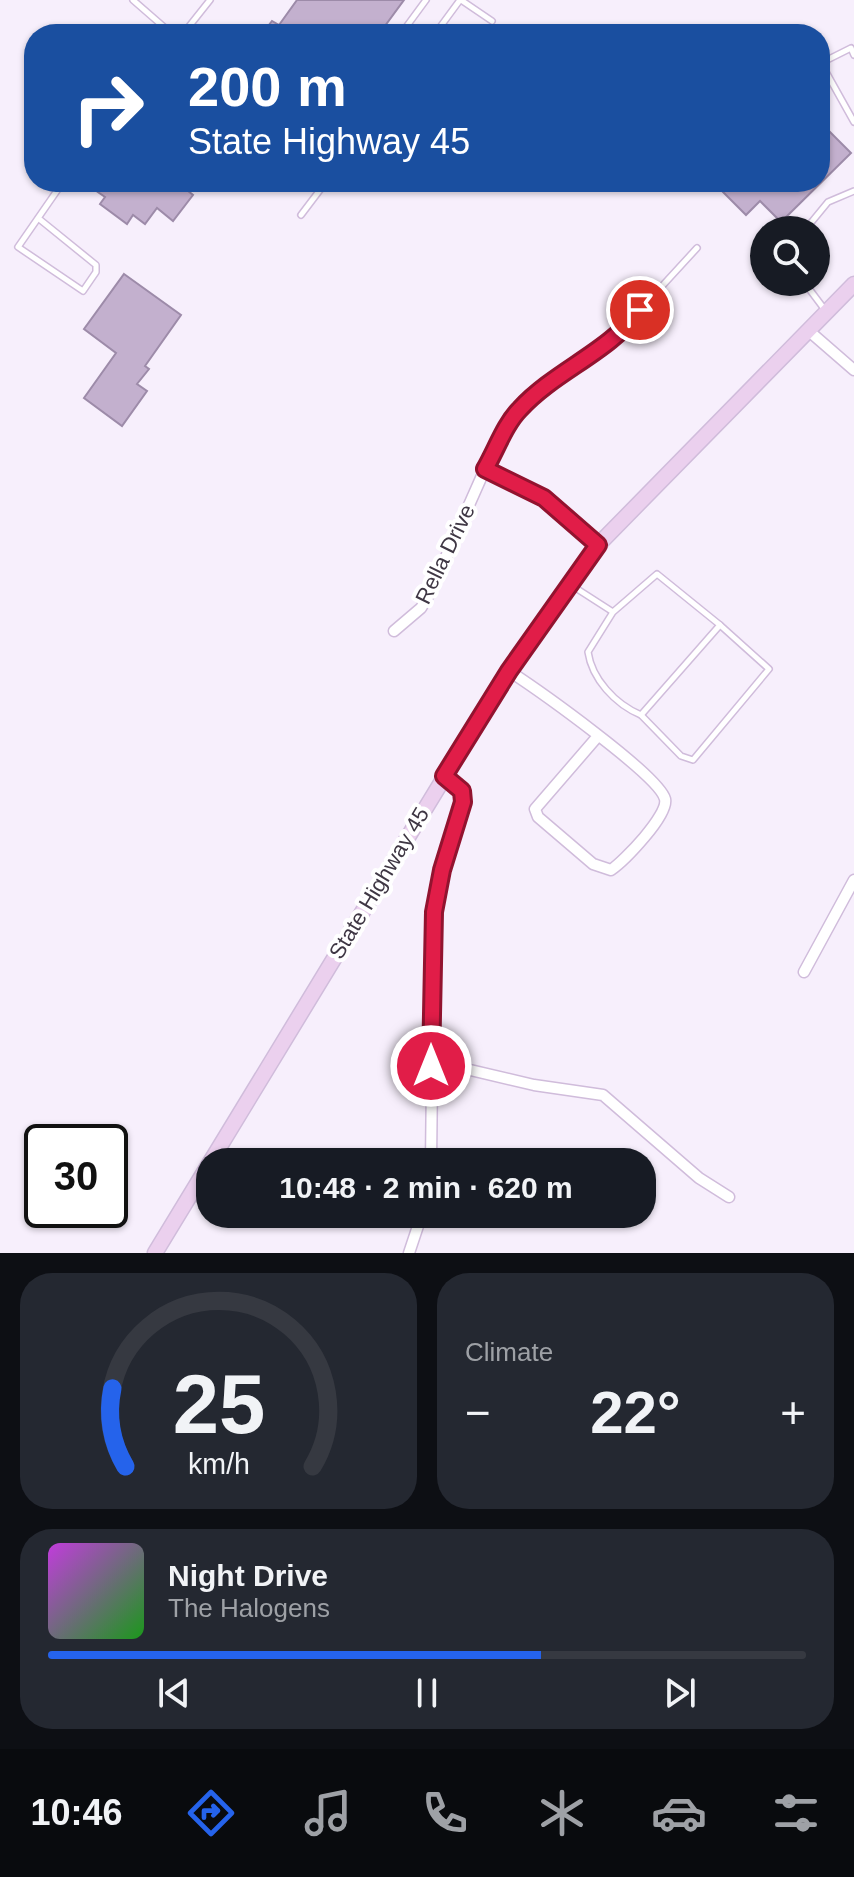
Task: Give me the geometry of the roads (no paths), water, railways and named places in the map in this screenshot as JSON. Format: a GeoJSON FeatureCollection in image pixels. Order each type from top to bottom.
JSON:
{"type":"FeatureCollection","features":[{"type":"Feature","properties":{"kind":"main road","name":"State Highway 45"},"geometry":{"type":"LineString","coordinates":[[155,1253],[509,671],[598,545],[854,284]]}},
{"type":"Feature","properties":{"kind":"street","name":"Rella Drive"},"geometry":{"type":"LineString","coordinates":[[394,631],[421,608],[430,593],[485,469],[517,411],[543,387],[604,347],[640,310]]}},
{"type":"Feature","properties":{"kind":"street"},"geometry":{"type":"LineString","coordinates":[[809,331],[854,370]]}},
{"type":"Feature","properties":{"kind":"street"},"geometry":{"type":"LineString","coordinates":[[485,469],[544,498],[598,545]]}},
{"type":"Feature","properties":{"kind":"street"},"geometry":{"type":"LineString","coordinates":[[509,671],[598,736],[665,797],[665,807],[650,829],[611,870],[593,864],[538,817],[535,809],[598,736]]}},
{"type":"Feature","properties":{"kind":"street"},"geometry":{"type":"LineString","coordinates":[[431,1148],[434,912],[442,870],[463,802],[462,791],[444,776]]}},
{"type":"Feature","properties":{"kind":"street"},"geometry":{"type":"LineString","coordinates":[[804,972],[854,880]]}},
{"type":"Feature","properties":{"kind":"street"},"geometry":{"type":"LineString","coordinates":[[431,1066],[466,1069],[534,1085],[603,1095],[699,1178],[729,1197]]}},
{"type":"Feature","properties":{"kind":"street"},"geometry":{"type":"LineString","coordinates":[[409,1253],[417,1228]]}},
{"type":"Feature","properties":{"kind":"lane"},"geometry":{"type":"LineString","coordinates":[[133,0],[161,24]]}},
{"type":"Feature","properties":{"kind":"lane"},"geometry":{"type":"LineString","coordinates":[[191,24],[210,0]]}},
{"type":"Feature","properties":{"kind":"lane"},"geometry":{"type":"LineString","coordinates":[[408,24],[426,0]]}},
{"type":"Feature","properties":{"kind":"lane"},"geometry":{"type":"LineString","coordinates":[[442,24],[460,0],[492,21]]}},
{"type":"Feature","properties":{"kind":"lane"},"geometry":{"type":"LineString","coordinates":[[830,58],[851,48],[854,55]]}},
{"type":"Feature","properties":{"kind":"lane"},"geometry":{"type":"LineString","coordinates":[[830,79],[852,118]]}},
{"type":"Feature","properties":{"kind":"lane"},"geometry":{"type":"LineString","coordinates":[[816,216],[828,202],[854,191]]}},
{"type":"Feature","properties":{"kind":"lane"},"geometry":{"type":"LineString","coordinates":[[38,218],[90,258],[96,272],[83,291],[75,289],[18,247],[38,218],[56,192]]}},
{"type":"Feature","properties":{"kind":"lane"},"geometry":{"type":"LineString","coordinates":[[301,215],[318,192]]}},
{"type":"Feature","properties":{"kind":"lane"},"geometry":{"type":"LineString","coordinates":[[640,310],[697,248]]}},
{"type":"Feature","properties":{"kind":"lane"},"geometry":{"type":"LineString","coordinates":[[815,296],[827,312]]}},
{"type":"Feature","properties":{"kind":"lane"},"geometry":{"type":"LineString","coordinates":[[657,574],[675,585],[769,669],[693,760],[681,756],[641,715],[598,681],[591,669],[588,652],[613,612],[657,574]]}},
{"type":"Feature","properties":{"kind":"lane"},"geometry":{"type":"LineString","coordinates":[[570,584],[613,612]]}},
{"type":"Feature","properties":{"kind":"lane"},"geometry":{"type":"LineString","coordinates":[[641,715],[720,625]]}}]}
